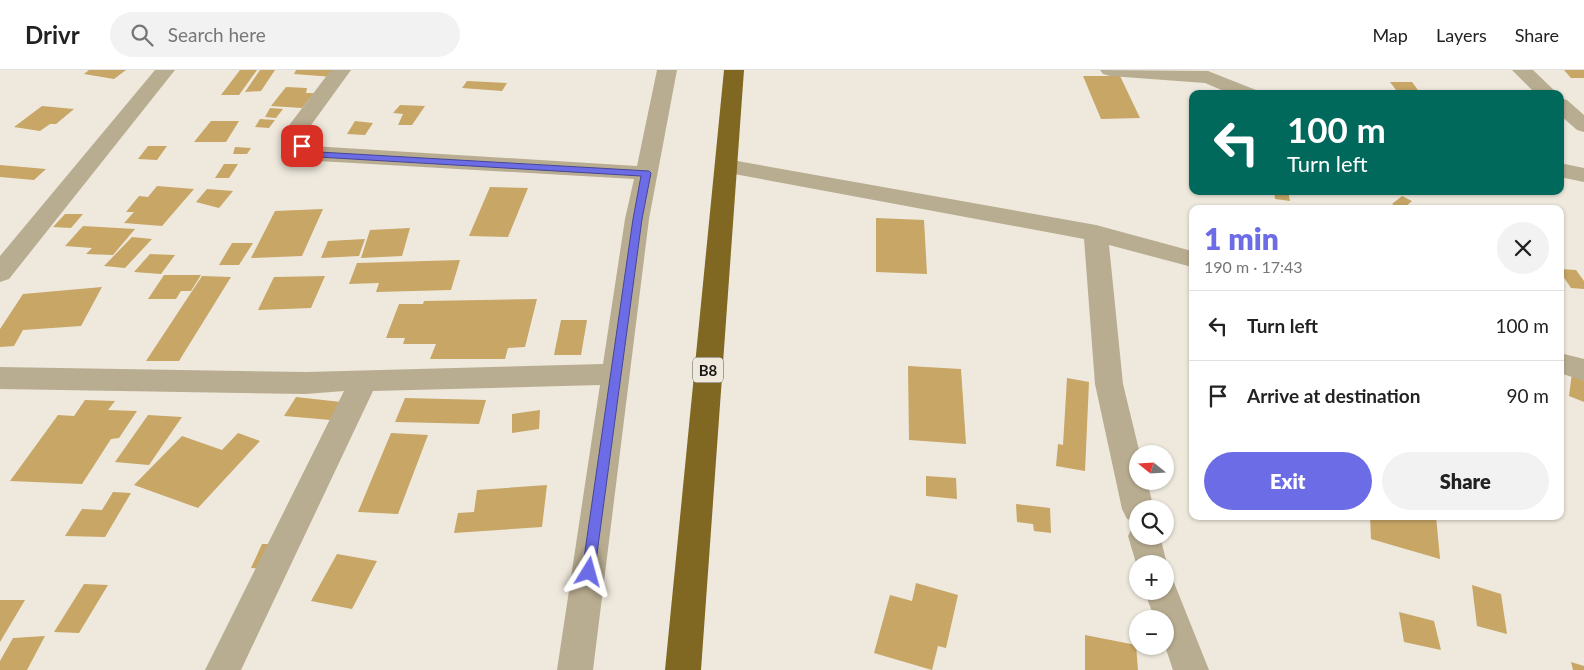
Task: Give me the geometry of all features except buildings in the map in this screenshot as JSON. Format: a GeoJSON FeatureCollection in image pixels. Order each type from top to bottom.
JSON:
{"type":"FeatureCollection","features":[{"type":"Feature","properties":{"kind":"highway","name":"B8"},"geometry":{"type":"LineString","coordinates":[[683,670],[734,70]]}},
{"type":"Feature","properties":{"kind":"street"},"geometry":{"type":"LineString","coordinates":[[0,273],[165,70]]}},
{"type":"Feature","properties":{"kind":"street"},"geometry":{"type":"LineString","coordinates":[[340,70],[298,128],[299,141],[304,150],[318,154],[646,173]]}},
{"type":"Feature","properties":{"kind":"street"},"geometry":{"type":"LineString","coordinates":[[575,670],[637,219],[668,70]]}},
{"type":"Feature","properties":{"kind":"street"},"geometry":{"type":"LineString","coordinates":[[1110,70],[1208,77],[1239,90]]}},
{"type":"Feature","properties":{"kind":"street"},"geometry":{"type":"LineString","coordinates":[[1522,70],[1544,90]]}},
{"type":"Feature","properties":{"kind":"street"},"geometry":{"type":"LineString","coordinates":[[1564,108],[1584,126]]}},
{"type":"Feature","properties":{"kind":"street"},"geometry":{"type":"LineString","coordinates":[[726,166],[1096,232],[1189,258]]}},
{"type":"Feature","properties":{"kind":"street"},"geometry":{"type":"LineString","coordinates":[[1564,171],[1584,175]]}},
{"type":"Feature","properties":{"kind":"street"},"geometry":{"type":"LineString","coordinates":[[1096,232],[1109,384],[1136,500]]}},
{"type":"Feature","properties":{"kind":"street"},"geometry":{"type":"LineString","coordinates":[[1564,364],[1584,370]]}},
{"type":"Feature","properties":{"kind":"street"},"geometry":{"type":"LineString","coordinates":[[0,378],[306,383],[616,374]]}},
{"type":"Feature","properties":{"kind":"street"},"geometry":{"type":"LineString","coordinates":[[224,670],[363,382]]}},
{"type":"Feature","properties":{"kind":"street"},"geometry":{"type":"LineString","coordinates":[[1164,600],[1191,670]]}},
{"type":"Feature","properties":{"kind":"route"},"geometry":{"type":"LineString","coordinates":[[302,146],[304,150],[318,154],[646,173],[637,219],[589,572]]}}]}
